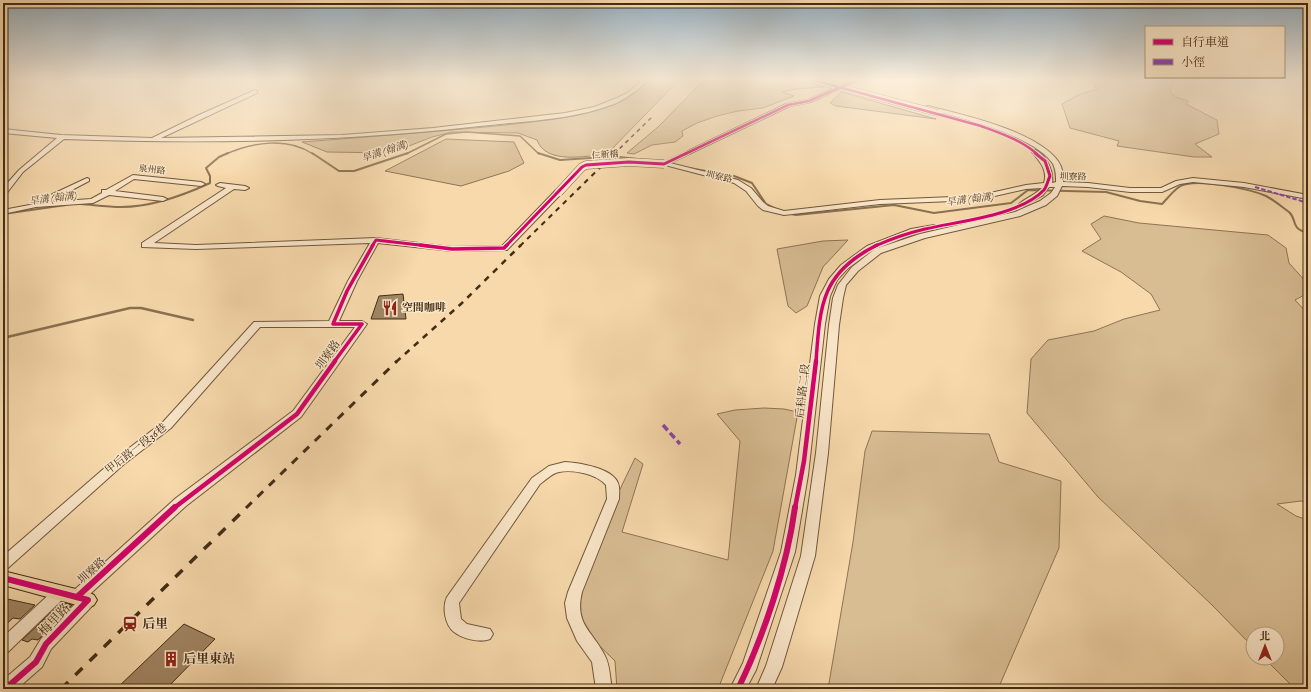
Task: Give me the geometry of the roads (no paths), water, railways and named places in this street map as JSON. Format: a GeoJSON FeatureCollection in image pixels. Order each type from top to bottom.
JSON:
{"type":"FeatureCollection","features":[{"type":"Feature","properties":{"kind":"main road"},"geometry":{"type":"LineString","coordinates":[[3,578],[75,596]]}},
{"type":"Feature","properties":{"kind":"street"},"geometry":{"type":"LineString","coordinates":[[154,139],[211,112]]}},
{"type":"Feature","properties":{"kind":"street"},"geometry":{"type":"LineString","coordinates":[[154,139],[370,134],[546,117],[570,112]]}},
{"type":"Feature","properties":{"kind":"street"},"geometry":{"type":"LineString","coordinates":[[3,132],[154,139],[358,136],[547,118],[577,112]]}},
{"type":"Feature","properties":{"kind":"street"},"geometry":{"type":"LineString","coordinates":[[664,164],[773,112]]}},
{"type":"Feature","properties":{"kind":"street"},"geometry":{"type":"LineString","coordinates":[[935,112],[990,128],[1033,150],[1043,159],[1048,166],[1050,175],[1048,185],[1034,199],[1012,212]]}},
{"type":"Feature","properties":{"kind":"street"},"geometry":{"type":"LineString","coordinates":[[764,689],[774,668],[808,556],[822,453],[834,325],[838,298],[842,285],[855,269],[878,251],[923,236],[1043,203],[1054,194],[1060,184],[1059,170],[1055,162],[1037,146],[1025,139],[978,121],[943,112]]}},
{"type":"Feature","properties":{"kind":"street"},"geometry":{"type":"LineString","coordinates":[[3,128],[64,136]]}},
{"type":"Feature","properties":{"kind":"street"},"geometry":{"type":"LineString","coordinates":[[3,192],[21,171],[64,136]]}},
{"type":"Feature","properties":{"kind":"street","name":"仁新橋"},"geometry":{"type":"LineString","coordinates":[[376,240],[452,249],[504,248],[582,167],[586,165],[629,162],[664,164]]}},
{"type":"Feature","properties":{"kind":"street","name":"圳寮路"},"geometry":{"type":"LineString","coordinates":[[664,164],[742,183],[764,208],[772,212],[880,202],[977,198],[1026,187],[1060,184],[1088,185],[1130,190],[1162,190],[1178,182],[1204,180],[1244,185],[1308,197]]}},
{"type":"Feature","properties":{"kind":"street","name":"泉州路"},"geometry":{"type":"LineString","coordinates":[[3,212],[36,206],[93,201],[105,192],[133,177],[201,184]]}},
{"type":"Feature","properties":{"kind":"street"},"geometry":{"type":"LineString","coordinates":[[36,206],[87,180]]}},
{"type":"Feature","properties":{"kind":"street"},"geometry":{"type":"LineString","coordinates":[[220,185],[245,188]]}},
{"type":"Feature","properties":{"kind":"street"},"geometry":{"type":"LineString","coordinates":[[232,187],[145,245],[196,247],[376,240]]}},
{"type":"Feature","properties":{"kind":"street"},"geometry":{"type":"LineString","coordinates":[[105,192],[163,199]]}},
{"type":"Feature","properties":{"kind":"street","name":"后科路二段"},"geometry":{"type":"LineString","coordinates":[[738,689],[750,665],[788,552],[802,475],[820,324],[825,296],[833,279],[844,267],[876,246],[914,231],[1012,212]]}},
{"type":"Feature","properties":{"kind":"street","name":"圳寮路"},"geometry":{"type":"LineString","coordinates":[[75,596],[181,502],[297,414],[362,324],[333,324],[346,292],[362,261],[376,240]]}},
{"type":"Feature","properties":{"kind":"street","name":"甲后路一段36巷"},"geometry":{"type":"LineString","coordinates":[[3,564],[119,462],[140,448],[167,425],[257,324],[333,324]]}},
{"type":"Feature","properties":{"kind":"street"},"geometry":{"type":"LineString","coordinates":[[485,634],[465,632],[457,628],[452,617],[452,602],[536,482],[551,469],[560,467],[572,467],[606,477],[612,484],[613,499],[575,592],[572,603],[574,618],[582,636],[599,659],[604,689]]}},
{"type":"Feature","properties":{"kind":"street"},"geometry":{"type":"LineString","coordinates":[[3,647],[75,596]]}},
{"type":"Feature","properties":{"kind":"street","name":"梅里路"},"geometry":{"type":"LineString","coordinates":[[5,689],[36,662],[75,596]]}},
{"type":"Feature","properties":{"kind":"waterway","name":"旱溝 (翰溝)"},"geometry":{"type":"LineString","coordinates":[[408,153],[446,134],[466,132],[520,136],[539,154]]}},
{"type":"Feature","properties":{"kind":"waterway","name":"旱溝 (翰溝)"},"geometry":{"type":"LineString","coordinates":[[226,154],[247,147],[270,143],[293,145],[313,154]]}},
{"type":"Feature","properties":{"kind":"waterway","name":"旱溝 (翰溝)"},"geometry":{"type":"LineString","coordinates":[[81,204],[111,207],[133,207],[167,200],[210,183],[210,176],[206,168],[219,157],[228,153]]}},
{"type":"Feature","properties":{"kind":"waterway","name":"旱溝 (翰溝)"},"geometry":{"type":"LineString","coordinates":[[312,153],[339,171],[354,171],[408,153]]}},
{"type":"Feature","properties":{"kind":"waterway","name":"旱溝 (翰溝)"},"geometry":{"type":"LineString","coordinates":[[538,153],[560,160],[605,157]]}},
{"type":"Feature","properties":{"kind":"waterway","name":"旱溝 (翰溝)"},"geometry":{"type":"LineString","coordinates":[[620,157],[645,160]]}},
{"type":"Feature","properties":{"kind":"waterway","name":"旱溝 (翰溝)"},"geometry":{"type":"LineString","coordinates":[[689,168],[734,176],[752,183],[766,204],[778,210]]}},
{"type":"Feature","properties":{"kind":"waterway","name":"旱溝 (翰溝)"},"geometry":{"type":"LineString","coordinates":[[786,213],[796,215],[894,205],[934,213],[1011,203],[1028,190],[1106,192],[1140,201],[1162,204],[1179,187],[1186,184],[1197,183],[1235,187],[1266,196],[1292,215],[1298,229],[1308,233]]}},
{"type":"Feature","properties":{"kind":"waterway","name":"旱溝 (翰溝)"},"geometry":{"type":"LineString","coordinates":[[3,214],[66,205]]}},
{"type":"Feature","properties":{"kind":"waterway"},"geometry":{"type":"LineString","coordinates":[[3,338],[130,308],[141,308],[193,320]]}},
{"type":"Feature","properties":{"kind":"railway"},"geometry":{"type":"LineString","coordinates":[[614,154],[652,117]]}},
{"type":"Feature","properties":{"kind":"railway"},"geometry":{"type":"LineString","coordinates":[[520,246],[615,153]]}},
{"type":"Feature","properties":{"kind":"railway"},"geometry":{"type":"LineString","coordinates":[[396,362],[462,303],[521,245]]}},
{"type":"Feature","properties":{"kind":"railway"},"geometry":{"type":"LineString","coordinates":[[246,508],[397,361]]}},
{"type":"Feature","properties":{"kind":"railway"},"geometry":{"type":"LineString","coordinates":[[61,689],[247,507]]}},
{"type":"Feature","properties":{"kind":"place","name":"空間咖啡"},"geometry":{"type":"Point","coordinates":[390,308]}},
{"type":"Feature","properties":{"kind":"place","name":"后里"},"geometry":{"type":"Point","coordinates":[130,624]}},
{"type":"Feature","properties":{"kind":"place","name":"后里東站"},"geometry":{"type":"Point","coordinates":[171,659]}}]}
